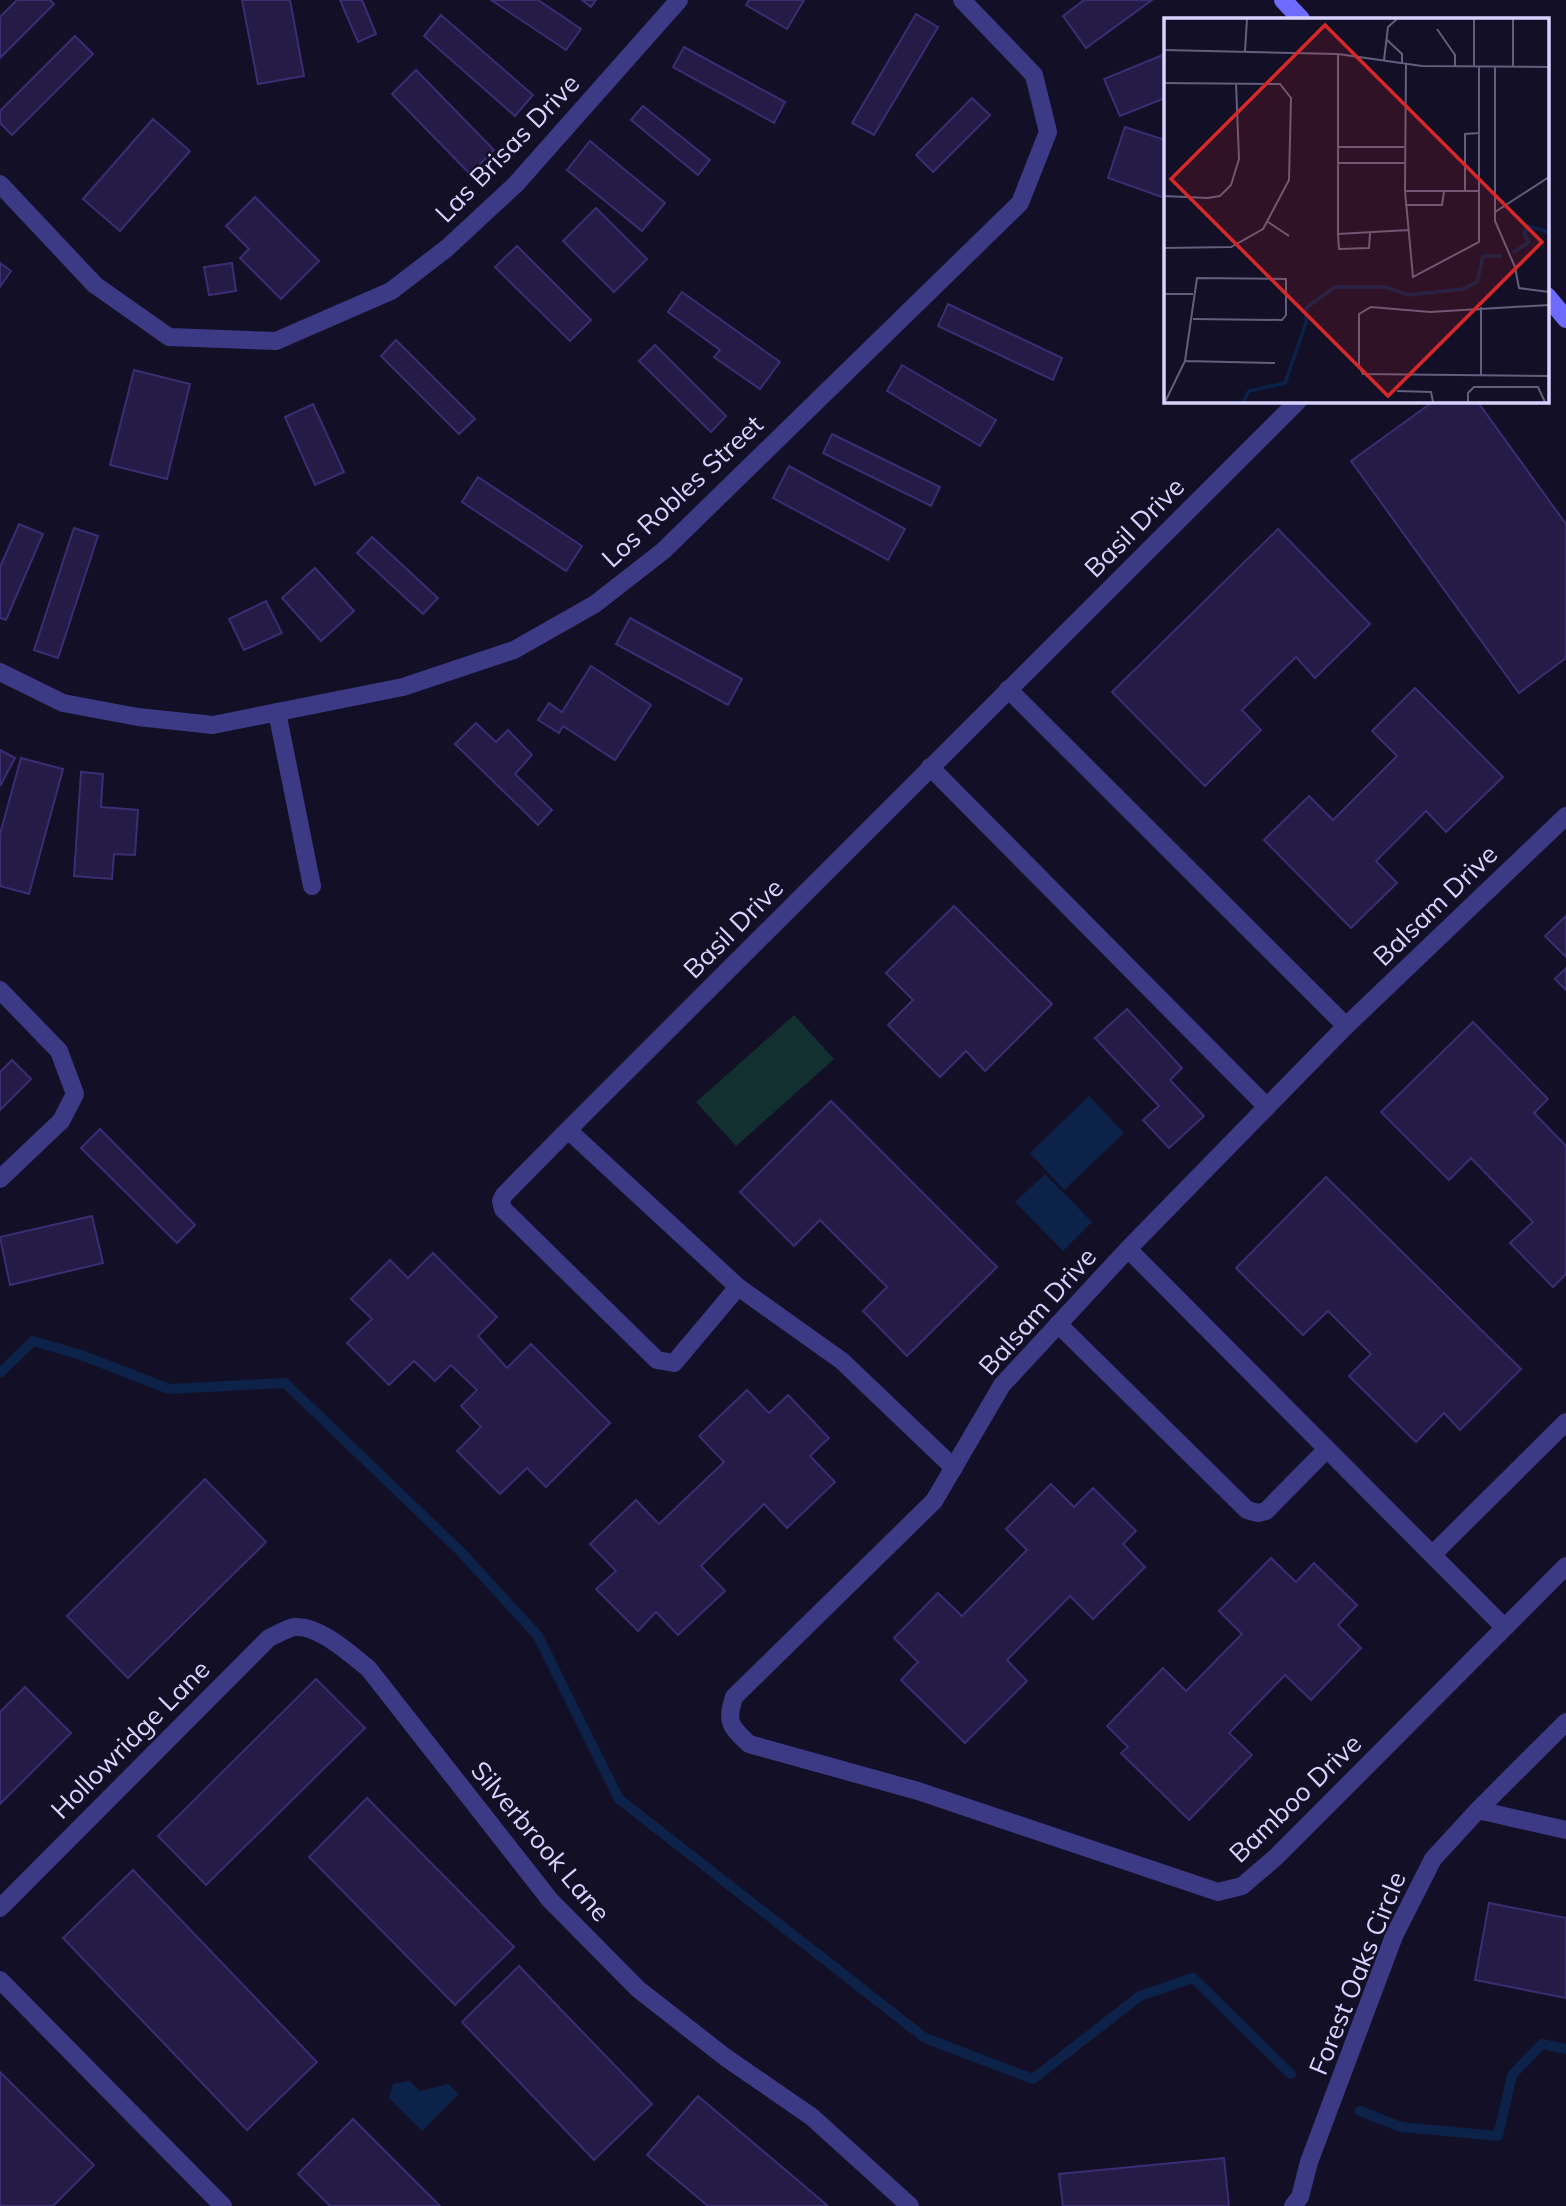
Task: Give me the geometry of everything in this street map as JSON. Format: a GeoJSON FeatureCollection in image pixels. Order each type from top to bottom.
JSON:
{"type":"FeatureCollection","features":[{"type":"Feature","properties":{"kind":"street","name":"Las Brisas Drive"},"geometry":{"type":"LineString","coordinates":[[0,184],[95,285],[169,337],[276,341],[391,291],[447,248],[516,184],[679,0]]}},
{"type":"Feature","properties":{"kind":"street","name":"Los Robles Street"},"geometry":{"type":"LineString","coordinates":[[0,672],[62,703],[138,717],[213,725],[403,687],[514,650],[595,604],[663,551],[1020,203],[1048,132],[1034,75],[962,0]]}},
{"type":"Feature","properties":{"kind":"street"},"geometry":{"type":"LineString","coordinates":[[1283,0],[1300,18]]}},
{"type":"Feature","properties":{"kind":"street"},"geometry":{"type":"LineString","coordinates":[[1548,297],[1566,319]]}},
{"type":"Feature","properties":{"kind":"street","name":"Basil Drive"},"geometry":{"type":"LineString","coordinates":[[738,1287],[674,1363],[657,1360],[503,1209],[501,1201],[568,1130],[1297,402]]}},
{"type":"Feature","properties":{"kind":"street"},"geometry":{"type":"LineString","coordinates":[[1008,689],[1346,1026]]}},
{"type":"Feature","properties":{"kind":"street"},"geometry":{"type":"LineString","coordinates":[[277,712],[312,887]]}},
{"type":"Feature","properties":{"kind":"street"},"geometry":{"type":"LineString","coordinates":[[930,767],[1267,1107]]}},
{"type":"Feature","properties":{"kind":"street","name":"Balsam Drive"},"geometry":{"type":"LineString","coordinates":[[918,1791],[749,1744],[734,1730],[729,1715],[734,1697],[934,1501],[1002,1385],[1128,1248],[1346,1026],[1566,816]]}},
{"type":"Feature","properties":{"kind":"street"},"geometry":{"type":"LineString","coordinates":[[0,990],[59,1051],[75,1094],[61,1121],[0,1179]]}},
{"type":"Feature","properties":{"kind":"street"},"geometry":{"type":"LineString","coordinates":[[568,1130],[738,1287],[842,1361],[954,1468]]}},
{"type":"Feature","properties":{"kind":"street"},"geometry":{"type":"LineString","coordinates":[[1128,1248],[1504,1627]]}},
{"type":"Feature","properties":{"kind":"street"},"geometry":{"type":"LineString","coordinates":[[1058,1324],[1247,1510],[1258,1513],[1266,1511],[1327,1450]]}},
{"type":"Feature","properties":{"kind":"street"},"geometry":{"type":"LineString","coordinates":[[1433,1554],[1566,1422]]}},
{"type":"Feature","properties":{"kind":"street","name":"Bamboo Drive"},"geometry":{"type":"LineString","coordinates":[[918,1791],[1218,1892],[1242,1886],[1276,1857],[1566,1566]]}},
{"type":"Feature","properties":{"kind":"street","name":"Hollowridge Lane"},"geometry":{"type":"LineString","coordinates":[[0,1908],[269,1638],[295,1627],[309,1630]]}},
{"type":"Feature","properties":{"kind":"street","name":"Silverbrook Lane"},"geometry":{"type":"LineString","coordinates":[[309,1630],[331,1639],[368,1668],[550,1900],[638,1989],[725,2057],[812,2117],[910,2206]]}},
{"type":"Feature","properties":{"kind":"street","name":"Forest Oaks Circle"},"geometry":{"type":"LineString","coordinates":[[1293,2206],[1300,2197],[1310,2162],[1394,1936],[1433,1859],[1566,1723]]}},
{"type":"Feature","properties":{"kind":"street"},"geometry":{"type":"LineString","coordinates":[[1478,1810],[1566,1830]]}},
{"type":"Feature","properties":{"kind":"street"},"geometry":{"type":"LineString","coordinates":[[0,1980],[223,2206]]}},
{"type":"Feature","properties":{"kind":"green space"},"geometry":{"type":"Polygon","coordinates":[[[794,1015],[834,1059],[736,1146],[696,1102],[794,1015]]]}},
{"type":"Feature","properties":{"kind":"water"},"geometry":{"type":"Polygon","coordinates":[[[1089,1096],[1124,1133],[1064,1190],[1030,1153],[1089,1096]]]}},
{"type":"Feature","properties":{"kind":"water"},"geometry":{"type":"Polygon","coordinates":[[[1045,1174],[1092,1222],[1063,1251],[1015,1202],[1045,1174]]]}},
{"type":"Feature","properties":{"kind":"water"},"geometry":{"type":"Polygon","coordinates":[[[410,2081],[420,2091],[448,2084],[459,2094],[422,2131],[389,2098],[393,2084],[410,2081]]]}},
{"type":"Feature","properties":{"kind":"building"},"geometry":{"type":"Polygon","coordinates":[[[17,0],[50,0],[54,4],[0,58],[0,17],[17,0]]]}},
{"type":"Feature","properties":{"kind":"building"},"geometry":{"type":"Polygon","coordinates":[[[242,0],[290,0],[304,76],[258,84],[242,0]]]}},
{"type":"Feature","properties":{"kind":"building"},"geometry":{"type":"Polygon","coordinates":[[[340,0],[362,0],[376,34],[358,42],[340,0]]]}},
{"type":"Feature","properties":{"kind":"building"},"geometry":{"type":"Polygon","coordinates":[[[491,0],[538,0],[581,29],[566,50],[491,0]]]}},
{"type":"Feature","properties":{"kind":"building"},"geometry":{"type":"Polygon","coordinates":[[[582,0],[596,0],[591,7],[582,0]]]}},
{"type":"Feature","properties":{"kind":"building"},"geometry":{"type":"Polygon","coordinates":[[[749,0],[804,0],[787,29],[746,5],[749,0]]]}},
{"type":"Feature","properties":{"kind":"building"},"geometry":{"type":"Polygon","coordinates":[[[1084,0],[1152,0],[1086,48],[1063,16],[1084,0]]]}},
{"type":"Feature","properties":{"kind":"building"},"geometry":{"type":"Polygon","coordinates":[[[916,14],[938,27],[874,135],[852,123],[916,14]]]}},
{"type":"Feature","properties":{"kind":"building"},"geometry":{"type":"Polygon","coordinates":[[[441,15],[533,95],[515,116],[424,36],[441,15]]]}},
{"type":"Feature","properties":{"kind":"building"},"geometry":{"type":"Polygon","coordinates":[[[75,36],[93,54],[12,135],[0,123],[0,111],[75,36]]]}},
{"type":"Feature","properties":{"kind":"building"},"geometry":{"type":"Polygon","coordinates":[[[684,47],[785,102],[774,123],[673,67],[684,47]]]}},
{"type":"Feature","properties":{"kind":"building"},"geometry":{"type":"Polygon","coordinates":[[[1164,54],[1164,98],[1120,116],[1104,79],[1164,54]]]}},
{"type":"Feature","properties":{"kind":"building"},"geometry":{"type":"Polygon","coordinates":[[[416,70],[494,150],[470,174],[392,94],[416,70]]]}},
{"type":"Feature","properties":{"kind":"building"},"geometry":{"type":"Polygon","coordinates":[[[972,98],[990,115],[933,172],[916,155],[972,98]]]}},
{"type":"Feature","properties":{"kind":"building"},"geometry":{"type":"Polygon","coordinates":[[[643,106],[710,160],[698,175],[631,120],[643,106]]]}},
{"type":"Feature","properties":{"kind":"building"},"geometry":{"type":"Polygon","coordinates":[[[153,119],[190,151],[120,231],[83,199],[153,119]]]}},
{"type":"Feature","properties":{"kind":"building"},"geometry":{"type":"Polygon","coordinates":[[[1125,127],[1164,140],[1164,198],[1108,178],[1125,127]]]}},
{"type":"Feature","properties":{"kind":"building"},"geometry":{"type":"Polygon","coordinates":[[[590,141],[665,203],[642,231],[567,170],[590,141]]]}},
{"type":"Feature","properties":{"kind":"building"},"geometry":{"type":"Polygon","coordinates":[[[255,197],[319,261],[281,299],[240,258],[249,249],[226,226],[255,197]]]}},
{"type":"Feature","properties":{"kind":"building"},"geometry":{"type":"Polygon","coordinates":[[[596,208],[647,259],[614,292],[563,241],[596,208]]]}},
{"type":"Feature","properties":{"kind":"building"},"geometry":{"type":"Polygon","coordinates":[[[517,246],[591,320],[570,341],[495,267],[517,246]]]}},
{"type":"Feature","properties":{"kind":"building"},"geometry":{"type":"Polygon","coordinates":[[[0,263],[11,271],[0,287],[0,263]]]}},
{"type":"Feature","properties":{"kind":"building"},"geometry":{"type":"Polygon","coordinates":[[[232,263],[236,291],[209,295],[204,267],[232,263]]]}},
{"type":"Feature","properties":{"kind":"building"},"geometry":{"type":"Polygon","coordinates":[[[682,292],[780,362],[760,389],[714,357],[720,350],[668,312],[682,292]]]}},
{"type":"Feature","properties":{"kind":"building"},"geometry":{"type":"Polygon","coordinates":[[[948,304],[1062,358],[1053,380],[938,326],[948,304]]]}},
{"type":"Feature","properties":{"kind":"building"},"geometry":{"type":"Polygon","coordinates":[[[396,340],[475,419],[459,434],[381,356],[396,340]]]}},
{"type":"Feature","properties":{"kind":"building"},"geometry":{"type":"Polygon","coordinates":[[[655,345],[726,416],[711,432],[639,361],[655,345]]]}},
{"type":"Feature","properties":{"kind":"building"},"geometry":{"type":"Polygon","coordinates":[[[902,365],[996,420],[980,446],[887,391],[902,365]]]}},
{"type":"Feature","properties":{"kind":"building"},"geometry":{"type":"Polygon","coordinates":[[[134,370],[190,384],[167,479],[110,465],[134,370]]]}},
{"type":"Feature","properties":{"kind":"building"},"geometry":{"type":"Polygon","coordinates":[[[1433,402],[1478,402],[1566,524],[1566,658],[1519,693],[1351,461],[1433,402]]]}},
{"type":"Feature","properties":{"kind":"building"},"geometry":{"type":"Polygon","coordinates":[[[313,404],[344,472],[315,485],[285,417],[313,404]]]}},
{"type":"Feature","properties":{"kind":"building"},"geometry":{"type":"Polygon","coordinates":[[[832,434],[940,487],[931,506],[823,453],[832,434]]]}},
{"type":"Feature","properties":{"kind":"building"},"geometry":{"type":"Polygon","coordinates":[[[789,466],[905,529],[888,560],[773,498],[789,466]]]}},
{"type":"Feature","properties":{"kind":"building"},"geometry":{"type":"Polygon","coordinates":[[[478,477],[582,546],[566,571],[462,502],[478,477]]]}},
{"type":"Feature","properties":{"kind":"building"},"geometry":{"type":"Polygon","coordinates":[[[19,524],[43,534],[6,620],[0,618],[0,567],[19,524]]]}},
{"type":"Feature","properties":{"kind":"building"},"geometry":{"type":"Polygon","coordinates":[[[74,528],[98,536],[58,658],[34,650],[74,528]]]}},
{"type":"Feature","properties":{"kind":"building"},"geometry":{"type":"Polygon","coordinates":[[[1278,529],[1370,624],[1315,678],[1296,657],[1242,710],[1261,730],[1205,786],[1112,692],[1278,529]]]}},
{"type":"Feature","properties":{"kind":"building"},"geometry":{"type":"Polygon","coordinates":[[[372,537],[438,598],[423,614],[357,553],[372,537]]]}},
{"type":"Feature","properties":{"kind":"building"},"geometry":{"type":"Polygon","coordinates":[[[315,568],[354,611],[321,641],[282,598],[315,568]]]}},
{"type":"Feature","properties":{"kind":"building"},"geometry":{"type":"Polygon","coordinates":[[[266,601],[282,633],[244,650],[229,619],[266,601]]]}},
{"type":"Feature","properties":{"kind":"building"},"geometry":{"type":"Polygon","coordinates":[[[630,618],[742,679],[728,705],[616,644],[630,618]]]}},
{"type":"Feature","properties":{"kind":"building"},"geometry":{"type":"Polygon","coordinates":[[[591,666],[651,705],[615,760],[563,726],[559,733],[538,720],[549,703],[562,712],[591,666]]]}},
{"type":"Feature","properties":{"kind":"building"},"geometry":{"type":"Polygon","coordinates":[[[1415,688],[1503,777],[1446,832],[1426,811],[1376,861],[1397,883],[1351,928],[1264,840],[1309,796],[1333,820],[1397,756],[1372,731],[1415,688]]]}},
{"type":"Feature","properties":{"kind":"building"},"geometry":{"type":"Polygon","coordinates":[[[476,723],[496,742],[508,730],[532,755],[515,774],[552,810],[538,825],[455,744],[476,723]]]}},
{"type":"Feature","properties":{"kind":"building"},"geometry":{"type":"Polygon","coordinates":[[[0,750],[15,758],[0,786],[0,750]]]}},
{"type":"Feature","properties":{"kind":"building"},"geometry":{"type":"Polygon","coordinates":[[[21,758],[63,769],[29,894],[0,886],[0,834],[21,758]]]}},
{"type":"Feature","properties":{"kind":"building"},"geometry":{"type":"Polygon","coordinates":[[[81,772],[103,774],[101,807],[138,810],[135,855],[114,854],[112,879],[74,876],[81,772]]]}},
{"type":"Feature","properties":{"kind":"building"},"geometry":{"type":"Polygon","coordinates":[[[954,906],[1052,1004],[985,1071],[966,1051],[940,1077],[888,1025],[913,1000],[886,973],[954,906]]]}},
{"type":"Feature","properties":{"kind":"building"},"geometry":{"type":"Polygon","coordinates":[[[1566,916],[1566,957],[1545,936],[1566,916]]]}},
{"type":"Feature","properties":{"kind":"building"},"geometry":{"type":"Polygon","coordinates":[[[1566,968],[1566,990],[1555,979],[1566,968]]]}},
{"type":"Feature","properties":{"kind":"building"},"geometry":{"type":"Polygon","coordinates":[[[1127,1009],[1182,1068],[1170,1080],[1204,1116],[1169,1148],[1143,1120],[1159,1106],[1095,1038],[1127,1009]]]}},
{"type":"Feature","properties":{"kind":"building"},"geometry":{"type":"Polygon","coordinates":[[[1473,1022],[1548,1099],[1534,1113],[1566,1146],[1566,1274],[1553,1287],[1510,1243],[1533,1222],[1471,1158],[1449,1180],[1381,1112],[1473,1022]]]}},
{"type":"Feature","properties":{"kind":"building"},"geometry":{"type":"Polygon","coordinates":[[[12,1060],[31,1079],[0,1110],[0,1072],[12,1060]]]}},
{"type":"Feature","properties":{"kind":"building"},"geometry":{"type":"Polygon","coordinates":[[[831,1101],[997,1267],[907,1356],[863,1311],[887,1287],[820,1220],[794,1246],[740,1192],[831,1101]]]}},
{"type":"Feature","properties":{"kind":"building"},"geometry":{"type":"Polygon","coordinates":[[[100,1129],[195,1225],[177,1243],[81,1148],[100,1129]]]}},
{"type":"Feature","properties":{"kind":"building"},"geometry":{"type":"Polygon","coordinates":[[[1326,1177],[1521,1369],[1460,1430],[1444,1413],[1416,1442],[1349,1376],[1371,1354],[1328,1311],[1303,1335],[1236,1268],[1326,1177]]]}},
{"type":"Feature","properties":{"kind":"building"},"geometry":{"type":"Polygon","coordinates":[[[92,1216],[103,1263],[10,1285],[0,1237],[92,1216]]]}},
{"type":"Feature","properties":{"kind":"building"},"geometry":{"type":"Polygon","coordinates":[[[433,1253],[497,1317],[478,1336],[507,1368],[531,1344],[610,1423],[546,1487],[527,1468],[500,1494],[457,1451],[481,1427],[461,1406],[477,1390],[451,1365],[435,1381],[414,1361],[389,1385],[347,1343],[372,1319],[351,1299],[390,1260],[408,1278],[433,1253]]]}},
{"type":"Feature","properties":{"kind":"building"},"geometry":{"type":"Polygon","coordinates":[[[747,1390],[769,1413],[788,1395],[829,1438],[810,1456],[835,1482],[787,1528],[764,1504],[701,1566],[725,1591],[678,1635],[656,1612],[638,1631],[596,1589],[616,1571],[590,1544],[636,1500],[659,1524],[724,1462],[699,1436],[747,1390]]]}},
{"type":"Feature","properties":{"kind":"building"},"geometry":{"type":"Polygon","coordinates":[[[205,1479],[266,1542],[128,1678],[67,1616],[205,1479]]]}},
{"type":"Feature","properties":{"kind":"building"},"geometry":{"type":"Polygon","coordinates":[[[1051,1484],[1074,1507],[1093,1488],[1136,1531],[1123,1544],[1145,1567],[1093,1619],[1070,1596],[1007,1660],[1027,1681],[965,1743],[901,1680],[918,1662],[894,1638],[938,1593],[962,1616],[1027,1550],[1006,1529],[1051,1484]]]}},
{"type":"Feature","properties":{"kind":"building"},"geometry":{"type":"Polygon","coordinates":[[[1271,1558],[1296,1582],[1314,1563],[1357,1605],[1338,1625],[1361,1648],[1311,1700],[1285,1675],[1229,1733],[1252,1755],[1189,1820],[1121,1753],[1128,1747],[1107,1726],[1163,1668],[1186,1691],[1242,1634],[1219,1611],[1271,1558]]]}},
{"type":"Feature","properties":{"kind":"building"},"geometry":{"type":"Polygon","coordinates":[[[316,1679],[365,1728],[206,1885],[158,1836],[316,1679]]]}},
{"type":"Feature","properties":{"kind":"building"},"geometry":{"type":"Polygon","coordinates":[[[25,1687],[71,1733],[0,1804],[0,1712],[25,1687]]]}},
{"type":"Feature","properties":{"kind":"building"},"geometry":{"type":"Polygon","coordinates":[[[367,1798],[514,1947],[455,2005],[309,1857],[367,1798]]]}},
{"type":"Feature","properties":{"kind":"building"},"geometry":{"type":"Polygon","coordinates":[[[133,1870],[317,2062],[247,2130],[63,1938],[133,1870]]]}},
{"type":"Feature","properties":{"kind":"building"},"geometry":{"type":"Polygon","coordinates":[[[1489,1903],[1566,1918],[1566,1998],[1475,1980],[1489,1903]]]}},
{"type":"Feature","properties":{"kind":"building"},"geometry":{"type":"Polygon","coordinates":[[[519,1966],[652,2104],[594,2160],[462,2022],[519,1966]]]}},
{"type":"Feature","properties":{"kind":"building"},"geometry":{"type":"Polygon","coordinates":[[[0,2072],[94,2165],[53,2206],[0,2206],[0,2072]]]}},
{"type":"Feature","properties":{"kind":"building"},"geometry":{"type":"Polygon","coordinates":[[[698,2096],[828,2206],[708,2206],[647,2155],[698,2096]]]}},
{"type":"Feature","properties":{"kind":"building"},"geometry":{"type":"Polygon","coordinates":[[[353,2119],[440,2206],[330,2206],[298,2174],[353,2119]]]}},
{"type":"Feature","properties":{"kind":"building"},"geometry":{"type":"Polygon","coordinates":[[[1224,2158],[1229,2206],[1063,2206],[1059,2174],[1224,2158]]]}},
{"type":"Feature","properties":{"kind":"waterway"},"geometry":{"type":"LineString","coordinates":[[0,1373],[33,1341],[81,1355],[169,1389],[285,1383],[461,1552],[538,1636],[619,1799],[925,2038],[1033,2079],[1140,1996],[1193,1978],[1291,2074]]}},
{"type":"Feature","properties":{"kind":"waterway"},"geometry":{"type":"LineString","coordinates":[[1360,2111],[1401,2127],[1498,2136],[1512,2075],[1542,2044],[1566,2049]]}}]}
